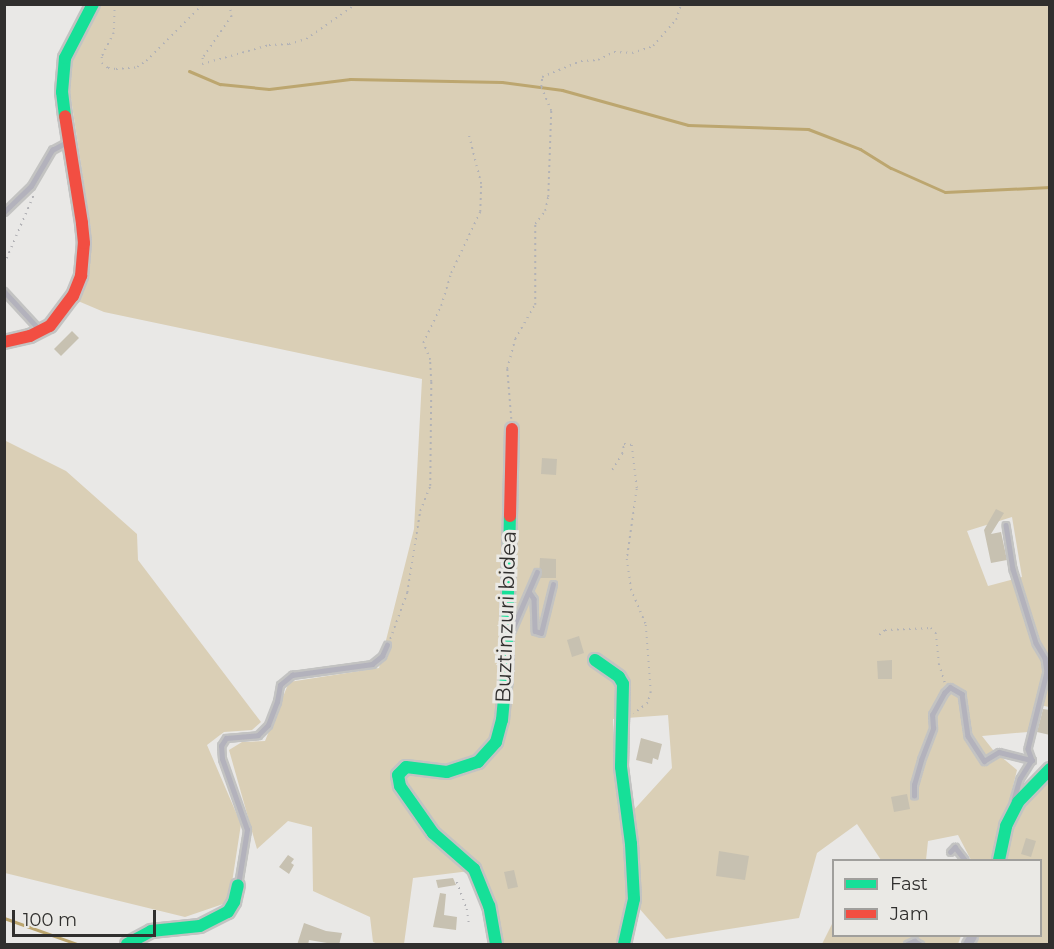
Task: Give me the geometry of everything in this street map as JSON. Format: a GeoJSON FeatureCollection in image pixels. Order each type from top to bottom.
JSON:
{"type":"FeatureCollection","features":[{"type":"Feature","properties":{"kind":"street"},"geometry":{"type":"LineString","coordinates":[[4,342],[42,332],[58,318],[74,296],[84,258],[82,222],[67,142],[62,92],[65,58],[93,4]]}},
{"type":"Feature","properties":{"kind":"street","name":"Buztinzuri bidea"},"geometry":{"type":"LineString","coordinates":[[496,945],[489,906],[474,869],[434,833],[400,786],[398,775],[406,767],[447,772],[478,762],[496,742],[502,720],[507,640],[512,429]]}},
{"type":"Feature","properties":{"kind":"street"},"geometry":{"type":"LineString","coordinates":[[595,660],[619,677],[623,684],[621,767],[632,844],[634,899],[624,945]]}},
{"type":"Feature","properties":{"kind":"street"},"geometry":{"type":"LineString","coordinates":[[1000,859],[1017,802],[1050,769]]}},
{"type":"Feature","properties":{"kind":"street"},"geometry":{"type":"LineString","coordinates":[[127,945],[152,931],[200,926],[228,912],[234,902],[238,885]]}},
{"type":"Feature","properties":{"kind":"lane"},"geometry":{"type":"LineString","coordinates":[[4,212],[21,198],[52,150],[67,142]]}},
{"type":"Feature","properties":{"kind":"lane"},"geometry":{"type":"LineString","coordinates":[[4,291],[42,332]]}},
{"type":"Feature","properties":{"kind":"lane"},"geometry":{"type":"LineString","coordinates":[[1006,525],[1013,568],[1032,633],[1046,658],[1047,672],[1028,749],[1032,760]]}},
{"type":"Feature","properties":{"kind":"lane"},"geometry":{"type":"LineString","coordinates":[[507,640],[530,593],[537,572]]}},
{"type":"Feature","properties":{"kind":"lane"},"geometry":{"type":"LineString","coordinates":[[530,593],[534,599],[535,631],[541,633],[553,584]]}},
{"type":"Feature","properties":{"kind":"lane"},"geometry":{"type":"LineString","coordinates":[[238,885],[247,830],[222,759],[221,746],[226,738],[258,735],[268,725],[274,713],[280,686],[292,675],[372,664],[382,656],[387,645]]}},
{"type":"Feature","properties":{"kind":"lane"},"geometry":{"type":"LineString","coordinates":[[914,796],[914,785],[933,728],[932,715],[950,687],[962,694],[968,736],[984,761],[999,752],[1032,760]]}},
{"type":"Feature","properties":{"kind":"lane"},"geometry":{"type":"LineString","coordinates":[[1011,817],[1020,779],[1032,760]]}},
{"type":"Feature","properties":{"kind":"lane"},"geometry":{"type":"LineString","coordinates":[[950,852],[955,847],[964,859]]}},
{"type":"Feature","properties":{"kind":"lane"},"geometry":{"type":"LineString","coordinates":[[909,937],[920,945]]}},
{"type":"Feature","properties":{"kind":"lane"},"geometry":{"type":"LineString","coordinates":[[907,945],[914,941]]}},
{"type":"Feature","properties":{"kind":"path"},"geometry":{"type":"LineString","coordinates":[[115,4],[114,33],[102,57],[102,63],[104,67],[116,69],[137,68],[203,4]]}},
{"type":"Feature","properties":{"kind":"path"},"geometry":{"type":"LineString","coordinates":[[229,4],[232,16],[203,58],[202,64],[269,45],[289,44],[306,39],[356,4]]}},
{"type":"Feature","properties":{"kind":"path"},"geometry":{"type":"LineString","coordinates":[[512,429],[507,369],[515,339],[535,305],[535,224],[545,211],[548,197],[551,111],[541,87],[542,77],[581,61],[598,60],[614,52],[632,53],[653,46],[676,20],[681,4]]}},
{"type":"Feature","properties":{"kind":"path"},"geometry":{"type":"LineString","coordinates":[[387,645],[407,593],[420,511],[430,486],[430,360],[423,343],[441,306],[451,273],[480,212],[481,184],[468,133]]}},
{"type":"Feature","properties":{"kind":"path"},"geometry":{"type":"LineString","coordinates":[[4,264],[31,204],[37,175]]}},
{"type":"Feature","properties":{"kind":"path"},"geometry":{"type":"LineString","coordinates":[[612,470],[622,454],[624,444],[633,444],[637,489],[627,559],[631,589],[646,625],[651,692],[643,709],[622,718]]}},
{"type":"Feature","properties":{"kind":"path"},"geometry":{"type":"LineString","coordinates":[[879,635],[885,630],[931,628],[936,633],[939,664],[948,689]]}},
{"type":"Feature","properties":{"kind":"path"},"geometry":{"type":"LineString","coordinates":[[457,882],[467,909],[469,924]]}},
{"type":"Feature","properties":{"kind":"shaded area"},"geometry":{"type":"Polygon","coordinates":[[[99,5],[1049,5],[1049,707],[1035,704],[1028,732],[982,736],[993,750],[1017,770],[995,859],[970,859],[958,835],[928,841],[926,859],[880,859],[857,824],[817,853],[799,918],[666,939],[638,907],[637,843],[631,813],[672,768],[668,715],[613,719],[616,786],[625,843],[628,900],[616,944],[500,944],[478,870],[413,878],[404,944],[378,944],[373,942],[370,917],[313,891],[312,827],[288,821],[257,849],[229,750],[242,742],[265,741],[289,682],[379,668],[414,529],[422,379],[104,312],[78,301],[89,271],[91,230],[70,92],[73,58],[99,5]],[[1012,517],[967,531],[988,586],[1022,577],[1012,517]]]}},
{"type":"Feature","properties":{"kind":"shaded area"},"geometry":{"type":"Polygon","coordinates":[[[4,440],[66,471],[137,534],[138,560],[261,722],[252,730],[224,732],[207,745],[241,824],[229,902],[185,917],[5,873],[4,440]]]}},
{"type":"Feature","properties":{"kind":"shaded area"},"geometry":{"type":"Polygon","coordinates":[[[1049,774],[1049,944],[973,944],[976,937],[1042,937],[1042,859],[1005,859],[1010,828],[1021,805],[1049,774]]]}},
{"type":"Feature","properties":{"kind":"shaded area"},"geometry":{"type":"Polygon","coordinates":[[[832,924],[832,937],[961,937],[958,944],[822,944],[832,924]]]}},
{"type":"Feature","properties":{"kind":"building"},"geometry":{"type":"Polygon","coordinates":[[[72,331],[79,338],[61,356],[54,349],[72,331]]]}},
{"type":"Feature","properties":{"kind":"building"},"geometry":{"type":"Polygon","coordinates":[[[542,458],[557,459],[556,475],[541,474],[542,458]]]}},
{"type":"Feature","properties":{"kind":"building"},"geometry":{"type":"Polygon","coordinates":[[[996,509],[1004,513],[991,534],[1001,532],[1007,560],[991,563],[984,530],[996,509]]]}},
{"type":"Feature","properties":{"kind":"building"},"geometry":{"type":"Polygon","coordinates":[[[540,558],[556,559],[556,578],[539,578],[540,558]]]}},
{"type":"Feature","properties":{"kind":"building"},"geometry":{"type":"Polygon","coordinates":[[[579,636],[584,653],[572,657],[567,640],[579,636]]]}},
{"type":"Feature","properties":{"kind":"building"},"geometry":{"type":"Polygon","coordinates":[[[892,660],[892,679],[878,679],[877,661],[892,660]]]}},
{"type":"Feature","properties":{"kind":"building"},"geometry":{"type":"Polygon","coordinates":[[[1043,709],[1050,710],[1050,735],[1037,732],[1043,709]]]}},
{"type":"Feature","properties":{"kind":"building"},"geometry":{"type":"Polygon","coordinates":[[[641,738],[662,744],[658,760],[653,758],[652,764],[636,760],[641,738]]]}},
{"type":"Feature","properties":{"kind":"building"},"geometry":{"type":"Polygon","coordinates":[[[907,794],[910,809],[894,812],[891,797],[907,794]]]}},
{"type":"Feature","properties":{"kind":"building"},"geometry":{"type":"Polygon","coordinates":[[[1026,838],[1036,841],[1031,857],[1021,854],[1026,838]]]}},
{"type":"Feature","properties":{"kind":"building"},"geometry":{"type":"Polygon","coordinates":[[[719,851],[749,856],[745,880],[716,876],[719,851]]]}},
{"type":"Feature","properties":{"kind":"building"},"geometry":{"type":"Polygon","coordinates":[[[288,855],[294,859],[291,863],[294,865],[289,874],[279,867],[288,855]]]}},
{"type":"Feature","properties":{"kind":"building"},"geometry":{"type":"Polygon","coordinates":[[[514,870],[518,887],[508,889],[504,872],[514,870]]]}},
{"type":"Feature","properties":{"kind":"building"},"geometry":{"type":"Polygon","coordinates":[[[453,878],[456,885],[438,888],[436,880],[453,878]]]}},
{"type":"Feature","properties":{"kind":"building"},"geometry":{"type":"Polygon","coordinates":[[[440,893],[446,894],[444,915],[457,917],[456,930],[433,927],[440,893]]]}},
{"type":"Feature","properties":{"kind":"building"},"geometry":{"type":"Polygon","coordinates":[[[304,923],[326,931],[342,933],[339,945],[309,940],[308,945],[297,945],[304,923]]]}},
{"type":"Feature","properties":{"kind":"waterway"},"geometry":{"type":"LineString","coordinates":[[189,71],[220,84],[269,89],[350,79],[502,82],[562,90],[688,125],[808,129],[860,149],[891,168],[945,192],[1050,187]]}},
{"type":"Feature","properties":{"kind":"waterway"},"geometry":{"type":"LineString","coordinates":[[4,918],[77,944]]}},
{"type":"Feature","properties":{"kind":"traffic: fast"},"geometry":{"type":"LineString","coordinates":[[65,116],[62,92],[65,58],[93,4]]}},
{"type":"Feature","properties":{"kind":"traffic: fast"},"geometry":{"type":"LineString","coordinates":[[496,944],[489,906],[474,869],[433,833],[400,786],[398,775],[406,767],[447,772],[478,762],[496,742],[502,720],[506,677],[510,516]]}},
{"type":"Feature","properties":{"kind":"traffic: fast"},"geometry":{"type":"LineString","coordinates":[[595,660],[619,677],[623,684],[621,767],[631,844],[634,899],[624,944]]}},
{"type":"Feature","properties":{"kind":"traffic: fast"},"geometry":{"type":"LineString","coordinates":[[999,859],[1006,826],[1018,802],[1050,769]]}},
{"type":"Feature","properties":{"kind":"traffic: fast"},"geometry":{"type":"LineString","coordinates":[[127,944],[151,931],[200,926],[228,912],[234,902],[238,885]]}},
{"type":"Feature","properties":{"kind":"traffic: jam"},"geometry":{"type":"LineString","coordinates":[[4,342],[30,336],[50,326],[73,296],[81,276],[84,243],[65,116]]}},
{"type":"Feature","properties":{"kind":"traffic: jam"},"geometry":{"type":"LineString","coordinates":[[510,516],[512,429]]}}]}
